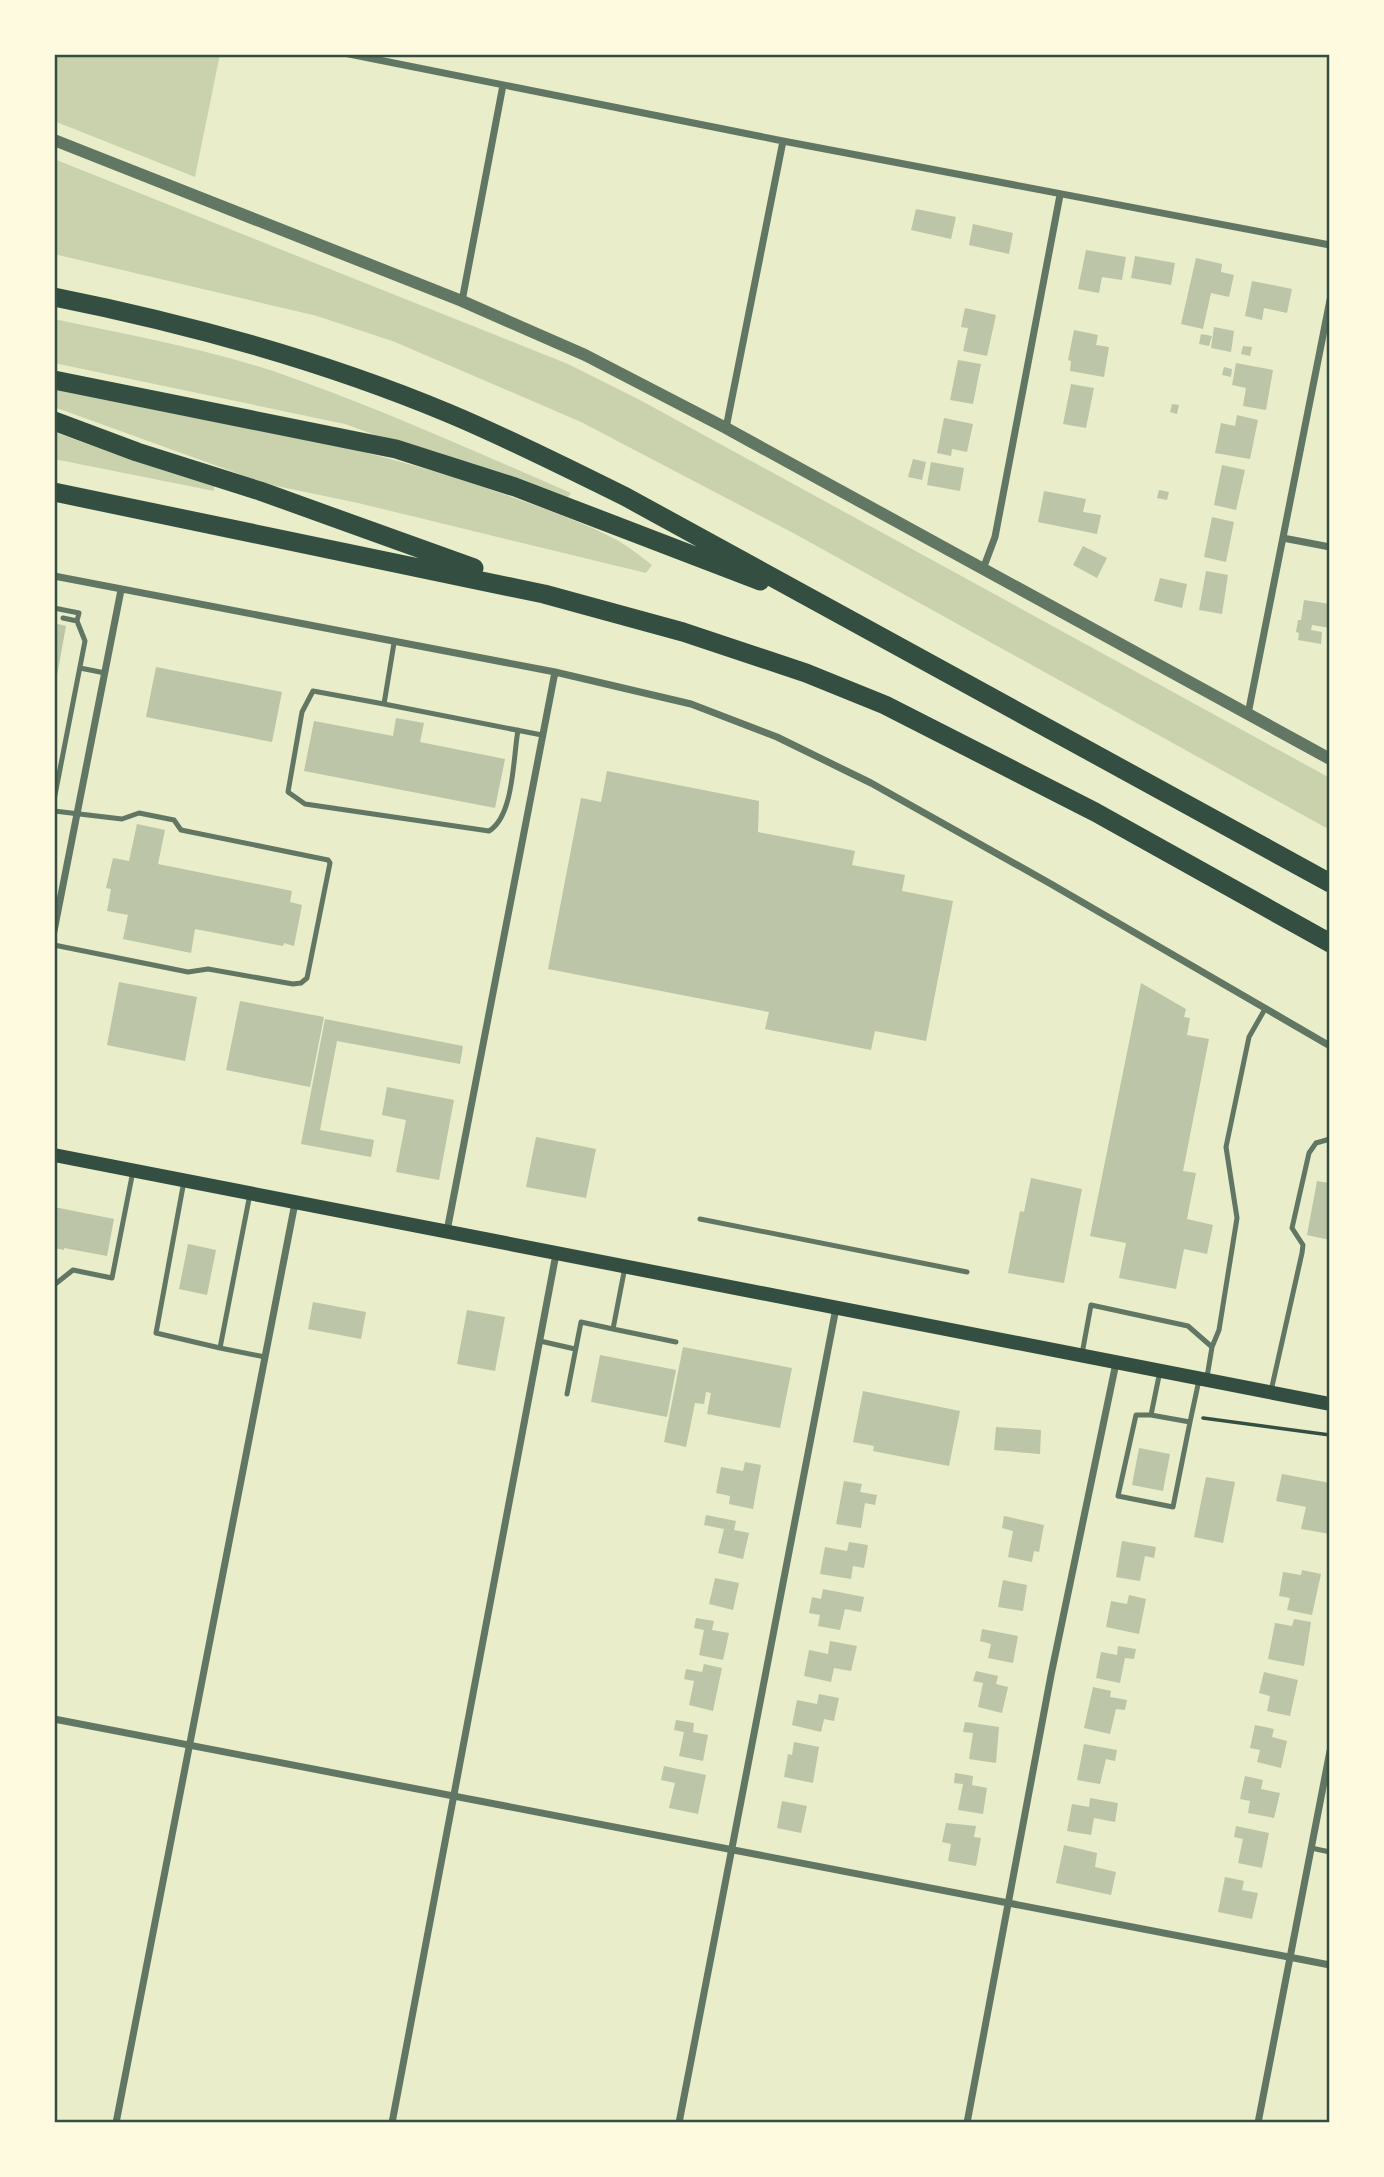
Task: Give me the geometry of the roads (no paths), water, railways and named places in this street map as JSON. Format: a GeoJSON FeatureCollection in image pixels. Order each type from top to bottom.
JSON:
{"type":"FeatureCollection","features":[{"type":"Feature","properties":{"kind":"highway"},"geometry":{"type":"LineString","coordinates":[[54,297],[208,331],[305,361],[447,413],[626,496],[1330,883]]}},
{"type":"Feature","properties":{"kind":"highway"},"geometry":{"type":"LineString","coordinates":[[54,380],[396,449],[515,487],[824,604]]}},
{"type":"Feature","properties":{"kind":"highway"},"geometry":{"type":"LineString","coordinates":[[54,421],[137,452],[260,491],[544,594]]}},
{"type":"Feature","properties":{"kind":"highway"},"geometry":{"type":"LineString","coordinates":[[54,492],[544,594],[683,632],[806,673],[885,705],[1095,812],[1330,943]]}},
{"type":"Feature","properties":{"kind":"main road"},"geometry":{"type":"LineString","coordinates":[[54,1155],[1330,1404]]}},
{"type":"Feature","properties":{"kind":"street"},"geometry":{"type":"LineString","coordinates":[[349,54],[1060,195],[1330,245]]}},
{"type":"Feature","properties":{"kind":"street"},"geometry":{"type":"LineString","coordinates":[[462,301],[503,85]]}},
{"type":"Feature","properties":{"kind":"street"},"geometry":{"type":"LineString","coordinates":[[54,141],[462,301],[584,355],[726,428],[1330,759]]}},
{"type":"Feature","properties":{"kind":"street"},"geometry":{"type":"LineString","coordinates":[[726,428],[783,141]]}},
{"type":"Feature","properties":{"kind":"street"},"geometry":{"type":"LineString","coordinates":[[983,569],[995,537],[1060,195]]}},
{"type":"Feature","properties":{"kind":"street"},"geometry":{"type":"LineString","coordinates":[[1248,715],[1330,300]]}},
{"type":"Feature","properties":{"kind":"street"},"geometry":{"type":"LineString","coordinates":[[1283,538],[1330,547]]}},
{"type":"Feature","properties":{"kind":"street"},"geometry":{"type":"LineString","coordinates":[[54,576],[555,672],[691,704],[777,737],[827,761],[1051,884],[1330,1046]]}},
{"type":"Feature","properties":{"kind":"street"},"geometry":{"type":"LineString","coordinates":[[54,931],[121,590]]}},
{"type":"Feature","properties":{"kind":"street"},"geometry":{"type":"LineString","coordinates":[[447,1232],[555,672]]}},
{"type":"Feature","properties":{"kind":"street"},"geometry":{"type":"LineString","coordinates":[[116,2123],[295,1202]]}},
{"type":"Feature","properties":{"kind":"street"},"geometry":{"type":"LineString","coordinates":[[392,2123],[556,1253]]}},
{"type":"Feature","properties":{"kind":"street"},"geometry":{"type":"LineString","coordinates":[[678,2123],[836,1308]]}},
{"type":"Feature","properties":{"kind":"street"},"geometry":{"type":"LineString","coordinates":[[967,2123],[1051,1675],[1116,1363]]}},
{"type":"Feature","properties":{"kind":"street"},"geometry":{"type":"LineString","coordinates":[[54,1719],[1330,1965]]}},
{"type":"Feature","properties":{"kind":"street"},"geometry":{"type":"LineString","coordinates":[[1258,2123],[1330,1751]]}},
{"type":"Feature","properties":{"kind":"lane"},"geometry":{"type":"LineString","coordinates":[[54,608],[79,613],[77,621],[85,641],[54,800]]}},
{"type":"Feature","properties":{"kind":"lane"},"geometry":{"type":"LineString","coordinates":[[63,618],[77,621]]}},
{"type":"Feature","properties":{"kind":"lane"},"geometry":{"type":"LineString","coordinates":[[384,705],[394,643]]}},
{"type":"Feature","properties":{"kind":"lane"},"geometry":{"type":"LineString","coordinates":[[80,668],[106,673]]}},
{"type":"Feature","properties":{"kind":"lane"},"geometry":{"type":"LineString","coordinates":[[517,730],[506,811],[498,825],[489,831],[305,804],[288,792],[302,712],[313,691],[384,705],[517,730],[542,735]]}},
{"type":"Feature","properties":{"kind":"lane"},"geometry":{"type":"LineString","coordinates":[[54,811],[122,819],[139,813],[174,820],[181,830],[328,860],[330,863],[307,978],[301,983],[293,984],[208,968],[188,972],[54,945]]}},
{"type":"Feature","properties":{"kind":"lane"},"geometry":{"type":"LineString","coordinates":[[1191,1419],[1136,1416],[1118,1496],[1173,1507],[1191,1419],[1219,1330],[1237,1218],[1226,1147],[1249,1037],[1265,1009]]}},
{"type":"Feature","properties":{"kind":"lane"},"geometry":{"type":"LineString","coordinates":[[1271,1392],[1302,1252],[1303,1245],[1293,1228],[1309,1153],[1316,1143],[1330,1139]]}},
{"type":"Feature","properties":{"kind":"lane"},"geometry":{"type":"LineString","coordinates":[[54,1285],[73,1270],[111,1278],[133,1171]]}},
{"type":"Feature","properties":{"kind":"lane"},"geometry":{"type":"LineString","coordinates":[[184,1181],[156,1333],[265,1357]]}},
{"type":"Feature","properties":{"kind":"lane"},"geometry":{"type":"LineString","coordinates":[[220,1348],[250,1193]]}},
{"type":"Feature","properties":{"kind":"lane"},"geometry":{"type":"LineString","coordinates":[[700,1219],[967,1272]]}},
{"type":"Feature","properties":{"kind":"lane"},"geometry":{"type":"LineString","coordinates":[[614,1329],[625,1267]]}},
{"type":"Feature","properties":{"kind":"lane"},"geometry":{"type":"LineString","coordinates":[[1082,1356],[1091,1306],[1188,1326],[1212,1347]]}},
{"type":"Feature","properties":{"kind":"lane"},"geometry":{"type":"LineString","coordinates":[[566,1394],[580,1322],[676,1342]]}},
{"type":"Feature","properties":{"kind":"lane"},"geometry":{"type":"LineString","coordinates":[[540,1342],[575,1349]]}},
{"type":"Feature","properties":{"kind":"lane"},"geometry":{"type":"LineString","coordinates":[[1151,1415],[1160,1371]]}},
{"type":"Feature","properties":{"kind":"lane"},"geometry":{"type":"LineString","coordinates":[[1311,1849],[1330,1852]]}}]}
